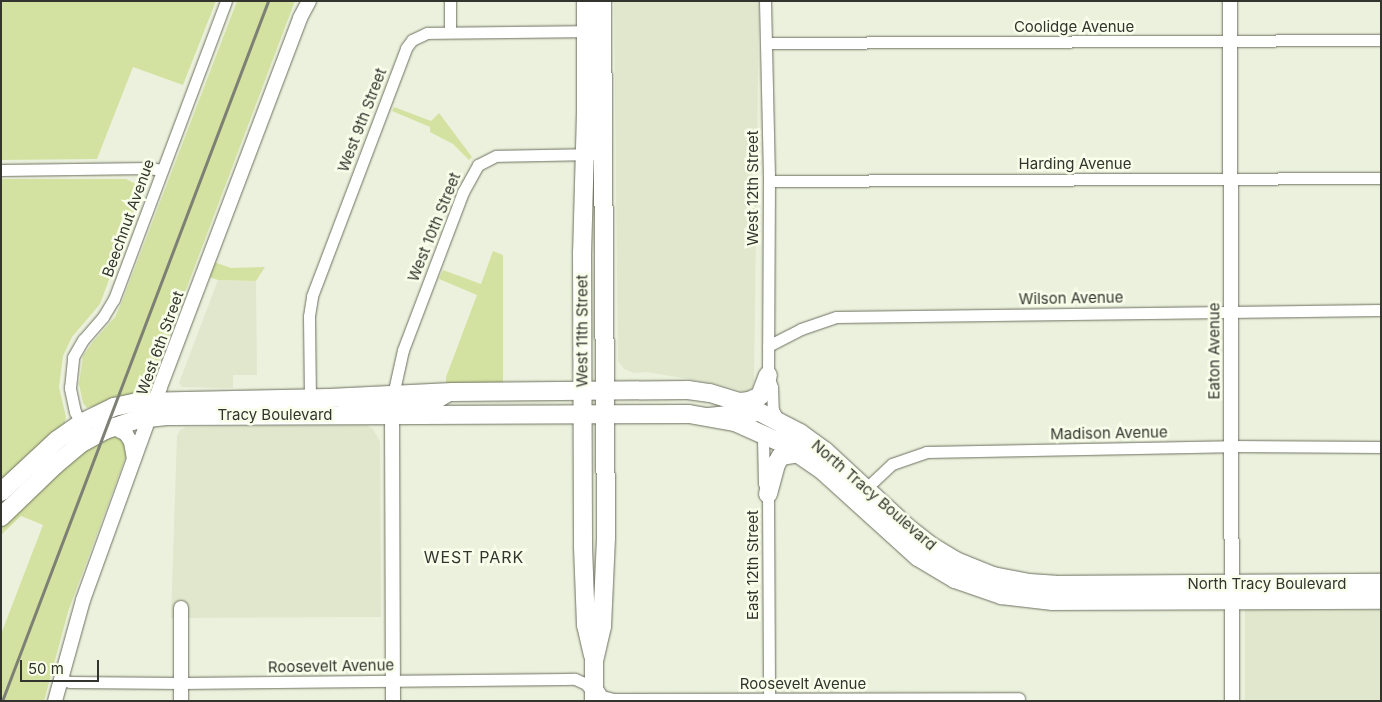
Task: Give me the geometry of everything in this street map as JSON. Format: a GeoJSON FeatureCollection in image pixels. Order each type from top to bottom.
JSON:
{"type":"FeatureCollection","features":[{"type":"Feature","properties":{"kind":"main road","name":"West 11th Street"},"geometry":{"type":"LineString","coordinates":[[586,1],[594,31],[603,154],[606,390],[606,548],[602,626],[594,661]]}},
{"type":"Feature","properties":{"kind":"main road","name":"West 11th Street"},"geometry":{"type":"LineString","coordinates":[[594,693],[594,661],[586,625],[583,568],[582,202],[594,31],[602,1]]}},
{"type":"Feature","properties":{"kind":"main road"},"geometry":{"type":"LineString","coordinates":[[740,402],[749,401],[760,396],[768,374]]}},
{"type":"Feature","properties":{"kind":"main road","name":"Tracy Boulevard"},"geometry":{"type":"LineString","coordinates":[[1,492],[56,440],[81,423],[114,407],[156,400],[310,398],[452,392],[582,390]]}},
{"type":"Feature","properties":{"kind":"main road","name":"North Tracy Boulevard"},"geometry":{"type":"LineString","coordinates":[[582,390],[688,390],[710,393],[771,412],[836,461],[895,538],[928,564],[964,583],[1001,595],[1053,601],[1381,584]]}},
{"type":"Feature","properties":{"kind":"main road","name":"Tracy Boulevard"},"geometry":{"type":"LineString","coordinates":[[1,517],[57,463],[90,438],[113,427],[150,418],[247,415],[582,413]]}},
{"type":"Feature","properties":{"kind":"main road","name":"North Tracy Boulevard"},"geometry":{"type":"LineString","coordinates":[[582,413],[699,414],[735,422],[799,453],[860,494]]}},
{"type":"Feature","properties":{"kind":"main road"},"geometry":{"type":"LineString","coordinates":[[768,494],[776,464],[781,456],[799,453]]}},
{"type":"Feature","properties":{"kind":"main road","name":"North Tracy Boulevard"},"geometry":{"type":"LineString","coordinates":[[1232,592],[1381,600]]}},
{"type":"Feature","properties":{"kind":"street","name":"Beechnut Avenue"},"geometry":{"type":"LineString","coordinates":[[90,438],[76,412],[70,388],[73,357],[83,340],[103,317],[114,299],[226,1]]}},
{"type":"Feature","properties":{"kind":"street","name":"West 6th Street"},"geometry":{"type":"LineString","coordinates":[[55,701],[83,600],[300,18],[310,1]]}},
{"type":"Feature","properties":{"kind":"street"},"geometry":{"type":"LineString","coordinates":[[450,1],[450,32]]}},
{"type":"Feature","properties":{"kind":"street","name":"West 12th Street"},"geometry":{"type":"LineString","coordinates":[[765,1],[769,181],[768,374]]}},
{"type":"Feature","properties":{"kind":"street","name":"Eaton Avenue"},"geometry":{"type":"LineString","coordinates":[[1230,1],[1232,701]]}},
{"type":"Feature","properties":{"kind":"street","name":"West 9th Street"},"geometry":{"type":"LineString","coordinates":[[310,398],[309,316],[312,296],[406,48],[412,40],[420,35],[450,32],[594,31]]}},
{"type":"Feature","properties":{"kind":"street","name":"Coolidge Avenue"},"geometry":{"type":"LineString","coordinates":[[767,43],[1381,40]]}},
{"type":"Feature","properties":{"kind":"street","name":"West 10th Street"},"geometry":{"type":"LineString","coordinates":[[393,395],[403,350],[463,192],[478,166],[496,156],[603,154]]}},
{"type":"Feature","properties":{"kind":"street"},"geometry":{"type":"LineString","coordinates":[[1,170],[149,168],[162,170]]}},
{"type":"Feature","properties":{"kind":"street","name":"Harding Avenue"},"geometry":{"type":"LineString","coordinates":[[769,181],[1381,178]]}},
{"type":"Feature","properties":{"kind":"street","name":"Wilson Avenue"},"geometry":{"type":"LineString","coordinates":[[768,346],[801,329],[836,316],[1381,310]]}},
{"type":"Feature","properties":{"kind":"street"},"geometry":{"type":"LineString","coordinates":[[699,414],[724,411],[750,417],[771,412],[772,387],[768,374]]}},
{"type":"Feature","properties":{"kind":"street"},"geometry":{"type":"LineString","coordinates":[[393,701],[392,414],[400,406],[436,402],[452,392]]}},
{"type":"Feature","properties":{"kind":"street"},"geometry":{"type":"LineString","coordinates":[[337,414],[348,407],[385,404],[393,395]]}},
{"type":"Feature","properties":{"kind":"street"},"geometry":{"type":"LineString","coordinates":[[247,415],[266,407],[304,406],[310,398]]}},
{"type":"Feature","properties":{"kind":"street"},"geometry":{"type":"LineString","coordinates":[[113,427],[126,434],[132,442],[134,464]]}},
{"type":"Feature","properties":{"kind":"street"},"geometry":{"type":"LineString","coordinates":[[765,438],[785,436],[817,456],[836,461]]}},
{"type":"Feature","properties":{"kind":"street","name":"East 12th Street"},"geometry":{"type":"LineString","coordinates":[[765,438],[764,482],[768,494],[769,700]]}},
{"type":"Feature","properties":{"kind":"street","name":"Madison Avenue"},"geometry":{"type":"LineString","coordinates":[[860,494],[892,464],[926,452],[1230,446],[1381,447]]}},
{"type":"Feature","properties":{"kind":"street"},"geometry":{"type":"LineString","coordinates":[[181,608],[181,701]]}},
{"type":"Feature","properties":{"kind":"street","name":"Roosevelt Avenue"},"geometry":{"type":"LineString","coordinates":[[60,680],[181,683],[575,679],[586,684],[594,693],[614,699],[942,700],[1019,698]]}},
{"type":"Feature","properties":{"kind":"shaded area"},"geometry":{"type":"Polygon","coordinates":[[[614,1],[759,1],[754,381],[752,388],[747,392],[717,384],[647,372],[634,373],[624,369],[618,361],[614,1]]]}},
{"type":"Feature","properties":{"kind":"shaded area"},"geometry":{"type":"Polygon","coordinates":[[[218,280],[256,281],[257,375],[233,375],[233,388],[182,387],[179,383],[218,280]]]}},
{"type":"Feature","properties":{"kind":"shaded area"},"geometry":{"type":"Polygon","coordinates":[[[366,425],[373,429],[380,442],[381,617],[171,618],[177,436],[180,430],[186,427],[366,425]]]}},
{"type":"Feature","properties":{"kind":"shaded area"},"geometry":{"type":"Polygon","coordinates":[[[1245,610],[1381,610],[1381,701],[1245,701],[1245,610]]]}},
{"type":"Feature","properties":{"kind":"green space"},"geometry":{"type":"Polygon","coordinates":[[[1,1],[216,1],[183,85],[133,67],[97,159],[1,160],[1,1]]]}},
{"type":"Feature","properties":{"kind":"green space"},"geometry":{"type":"Polygon","coordinates":[[[237,1],[295,1],[147,393],[87,408],[83,403],[79,384],[83,356],[115,317],[121,304],[237,1]]]}},
{"type":"Feature","properties":{"kind":"green space"},"geometry":{"type":"Polygon","coordinates":[[[394,107],[431,121],[439,113],[472,157],[469,160],[453,144],[430,132],[430,127],[392,111],[394,107]]]}},
{"type":"Feature","properties":{"kind":"green space"},"geometry":{"type":"Polygon","coordinates":[[[1,179],[126,179],[136,184],[141,194],[100,304],[72,337],[63,356],[59,387],[66,417],[64,425],[1,483],[1,179]]]}},
{"type":"Feature","properties":{"kind":"green space"},"geometry":{"type":"Polygon","coordinates":[[[493,251],[503,255],[503,384],[446,385],[446,377],[477,295],[439,279],[443,270],[481,284],[493,251]]]}},
{"type":"Feature","properties":{"kind":"green space"},"geometry":{"type":"Polygon","coordinates":[[[214,262],[231,268],[265,267],[256,281],[218,280],[209,277],[214,262]]]}},
{"type":"Feature","properties":{"kind":"green space"},"geometry":{"type":"Polygon","coordinates":[[[110,436],[119,438],[124,443],[126,456],[68,612],[44,701],[1,701],[1,634],[43,525],[21,516],[1,535],[1,525],[79,453],[110,436]]]}},
{"type":"Feature","properties":{"kind":"railway"},"geometry":{"type":"LineString","coordinates":[[2,701],[268,1]]}},
{"type":"Feature","properties":{"kind":"district","name":"WEST PARK"},"geometry":{"type":"Point","coordinates":[474,557]}}]}
